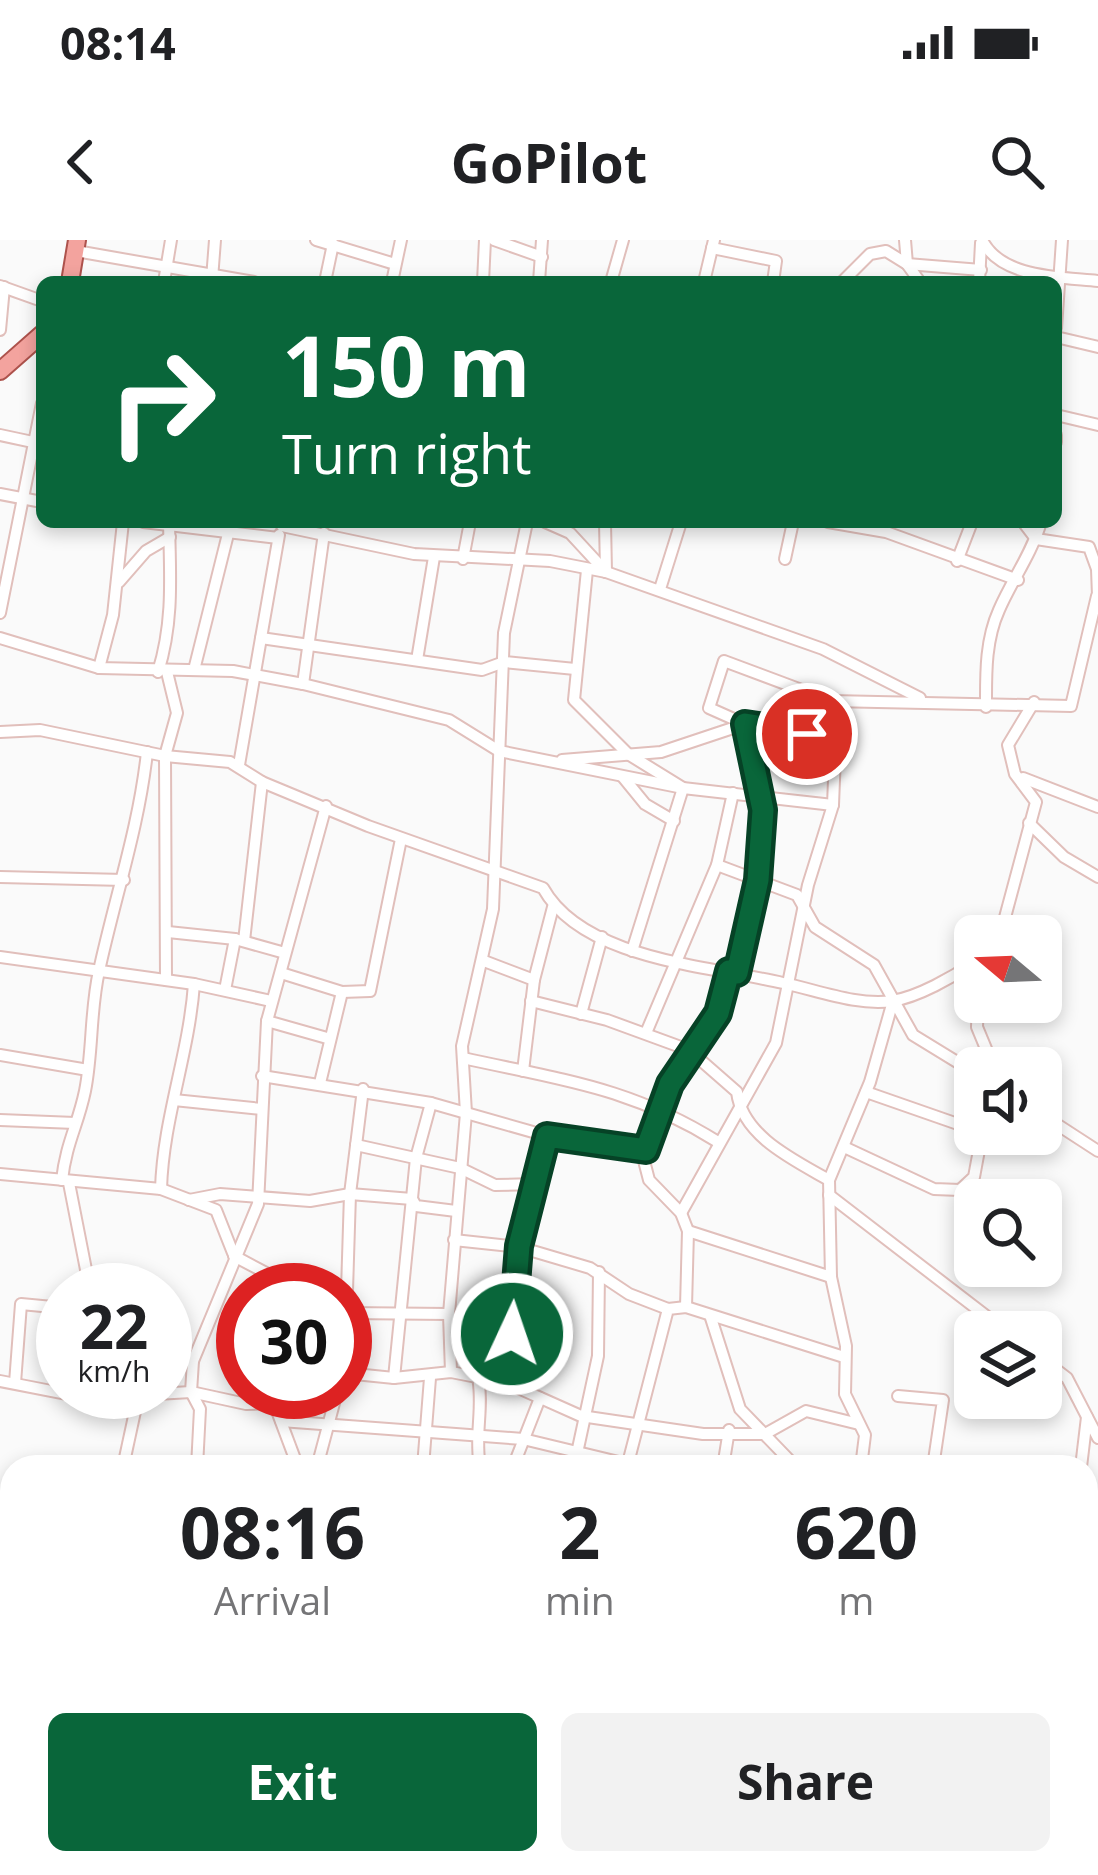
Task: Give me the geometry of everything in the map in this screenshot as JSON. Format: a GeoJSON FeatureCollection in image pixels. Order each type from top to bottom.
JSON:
{"type":"FeatureCollection","features":[{"type":"Feature","properties":{"kind":"main road"},"geometry":{"type":"LineString","coordinates":[[71,276],[76,246]]}},
{"type":"Feature","properties":{"kind":"main road"},"geometry":{"type":"LineString","coordinates":[[0,371],[36,339]]}},
{"type":"Feature","properties":{"kind":"street"},"geometry":{"type":"LineString","coordinates":[[165,276],[171,240]]}},
{"type":"Feature","properties":{"kind":"street"},"geometry":{"type":"LineString","coordinates":[[212,276],[215,240]]}},
{"type":"Feature","properties":{"kind":"street"},"geometry":{"type":"LineString","coordinates":[[316,240],[394,264]]}},
{"type":"Feature","properties":{"kind":"street"},"geometry":{"type":"LineString","coordinates":[[396,276],[394,264],[401,240]]}},
{"type":"Feature","properties":{"kind":"street"},"geometry":{"type":"LineString","coordinates":[[483,276],[485,240]]}},
{"type":"Feature","properties":{"kind":"street"},"geometry":{"type":"LineString","coordinates":[[494,240],[542,256]]}},
{"type":"Feature","properties":{"kind":"street"},"geometry":{"type":"LineString","coordinates":[[540,276],[542,240]]}},
{"type":"Feature","properties":{"kind":"street"},"geometry":{"type":"LineString","coordinates":[[613,276],[623,240]]}},
{"type":"Feature","properties":{"kind":"street"},"geometry":{"type":"LineString","coordinates":[[905,240],[907,264]]}},
{"type":"Feature","properties":{"kind":"street"},"geometry":{"type":"LineString","coordinates":[[907,264],[980,276],[982,240]]}},
{"type":"Feature","properties":{"kind":"street"},"geometry":{"type":"LineString","coordinates":[[982,240],[992,259],[1012,268],[1098,281]]}},
{"type":"Feature","properties":{"kind":"street"},"geometry":{"type":"LineString","coordinates":[[1057,275],[1063,240]]}},
{"type":"Feature","properties":{"kind":"street"},"geometry":{"type":"LineString","coordinates":[[326,276],[334,243]]}},
{"type":"Feature","properties":{"kind":"street"},"geometry":{"type":"LineString","coordinates":[[705,276],[713,244],[776,261],[774,276]]}},
{"type":"Feature","properties":{"kind":"street"},"geometry":{"type":"LineString","coordinates":[[76,246],[202,276]]}},
{"type":"Feature","properties":{"kind":"street"},"geometry":{"type":"LineString","coordinates":[[848,276],[870,254],[886,251],[916,276]]}},
{"type":"Feature","properties":{"kind":"street"},"geometry":{"type":"LineString","coordinates":[[0,330],[2,287],[36,299]]}},
{"type":"Feature","properties":{"kind":"street"},"geometry":{"type":"LineString","coordinates":[[1062,338],[1098,346]]}},
{"type":"Feature","properties":{"kind":"street"},"geometry":{"type":"LineString","coordinates":[[1062,416],[1098,425]]}},
{"type":"Feature","properties":{"kind":"street"},"geometry":{"type":"LineString","coordinates":[[0,435],[36,443]]}},
{"type":"Feature","properties":{"kind":"street"},"geometry":{"type":"LineString","coordinates":[[0,613],[12,575],[21,499],[36,450]]}},
{"type":"Feature","properties":{"kind":"street"},"geometry":{"type":"LineString","coordinates":[[0,494],[36,501]]}},
{"type":"Feature","properties":{"kind":"street"},"geometry":{"type":"LineString","coordinates":[[99,668],[117,585],[122,528]]}},
{"type":"Feature","properties":{"kind":"street"},"geometry":{"type":"LineString","coordinates":[[117,585],[169,529],[200,528]]}},
{"type":"Feature","properties":{"kind":"street"},"geometry":{"type":"LineString","coordinates":[[194,670],[230,528]]}},
{"type":"Feature","properties":{"kind":"street"},"geometry":{"type":"LineString","coordinates":[[463,559],[469,528]]}},
{"type":"Feature","properties":{"kind":"street"},"geometry":{"type":"LineString","coordinates":[[451,1372],[449,1314],[466,1113],[463,1058],[497,868],[503,662],[526,528]]}},
{"type":"Feature","properties":{"kind":"street"},"geometry":{"type":"LineString","coordinates":[[558,528],[570,533],[606,572]]}},
{"type":"Feature","properties":{"kind":"street"},"geometry":{"type":"LineString","coordinates":[[605,528],[606,572]]}},
{"type":"Feature","properties":{"kind":"street"},"geometry":{"type":"LineString","coordinates":[[660,589],[679,528]]}},
{"type":"Feature","properties":{"kind":"street"},"geometry":{"type":"LineString","coordinates":[[785,559],[792,528]]}},
{"type":"Feature","properties":{"kind":"street"},"geometry":{"type":"LineString","coordinates":[[873,528],[1018,580]]}},
{"type":"Feature","properties":{"kind":"street"},"geometry":{"type":"LineString","coordinates":[[957,561],[970,528]]}},
{"type":"Feature","properties":{"kind":"street"},"geometry":{"type":"LineString","coordinates":[[681,1214],[776,1043],[838,766],[826,744],[775,726],[745,724],[709,708],[724,661],[831,701],[1071,706],[1098,596],[1097,568],[1088,547],[1036,539],[1028,528]]}},
{"type":"Feature","properties":{"kind":"street"},"geometry":{"type":"LineString","coordinates":[[986,707],[986,660],[998,611],[1018,580],[1039,528]]}},
{"type":"Feature","properties":{"kind":"street"},"geometry":{"type":"LineString","coordinates":[[166,980],[166,756],[177,713],[163,672],[170,621],[169,529]]}},
{"type":"Feature","properties":{"kind":"street"},"geometry":{"type":"LineString","coordinates":[[239,765],[281,529],[324,533],[345,529],[434,557],[550,561],[606,572],[823,649],[923,700]]}},
{"type":"Feature","properties":{"kind":"street"},"geometry":{"type":"LineString","coordinates":[[303,684],[324,533]]}},
{"type":"Feature","properties":{"kind":"street"},"geometry":{"type":"LineString","coordinates":[[417,660],[434,557]]}},
{"type":"Feature","properties":{"kind":"street"},"geometry":{"type":"LineString","coordinates":[[587,570],[574,700],[628,754],[683,788]]}},
{"type":"Feature","properties":{"kind":"street"},"geometry":{"type":"LineString","coordinates":[[0,638],[99,668],[194,670],[303,684],[449,720],[499,752],[683,788],[832,805]]}},
{"type":"Feature","properties":{"kind":"street"},"geometry":{"type":"LineString","coordinates":[[261,638],[482,670],[503,662],[575,669]]}},
{"type":"Feature","properties":{"kind":"street"},"geometry":{"type":"LineString","coordinates":[[1005,915],[1036,802],[1015,774],[1008,745],[1034,702]]}},
{"type":"Feature","properties":{"kind":"street"},"geometry":{"type":"LineString","coordinates":[[554,761],[661,752],[745,724]]}},
{"type":"Feature","properties":{"kind":"street"},"geometry":{"type":"LineString","coordinates":[[686,1307],[688,1231],[681,1214],[649,1180],[642,1153],[689,1050],[718,1013],[758,880],[760,798],[745,724]]}},
{"type":"Feature","properties":{"kind":"street"},"geometry":{"type":"LineString","coordinates":[[0,732],[40,730],[166,756],[239,765],[262,782],[401,839],[543,887],[553,907],[602,937],[678,963],[892,1001],[954,972]]}},
{"type":"Feature","properties":{"kind":"street"},"geometry":{"type":"LineString","coordinates":[[84,1263],[66,1181],[66,1136],[75,1123],[88,1070],[98,973],[124,880],[147,752]]}},
{"type":"Feature","properties":{"kind":"street"},"geometry":{"type":"LineString","coordinates":[[1015,774],[1043,790],[1098,807]]}},
{"type":"Feature","properties":{"kind":"street"},"geometry":{"type":"LineString","coordinates":[[622,776],[645,804],[674,821]]}},
{"type":"Feature","properties":{"kind":"street"},"geometry":{"type":"LineString","coordinates":[[225,990],[240,940],[262,782]]}},
{"type":"Feature","properties":{"kind":"street"},"geometry":{"type":"LineString","coordinates":[[632,951],[683,788]]}},
{"type":"Feature","properties":{"kind":"street"},"geometry":{"type":"LineString","coordinates":[[646,1033],[717,865],[733,793]]}},
{"type":"Feature","properties":{"kind":"street"},"geometry":{"type":"LineString","coordinates":[[192,1376],[193,1361],[260,1196],[267,1021],[326,806]]}},
{"type":"Feature","properties":{"kind":"street"},"geometry":{"type":"LineString","coordinates":[[1029,823],[1064,857],[1098,877]]}},
{"type":"Feature","properties":{"kind":"street"},"geometry":{"type":"LineString","coordinates":[[281,973],[342,992],[370,991],[401,839]]}},
{"type":"Feature","properties":{"kind":"street"},"geometry":{"type":"LineString","coordinates":[[717,865],[797,895],[826,937],[874,965],[913,1035],[954,1060]]}},
{"type":"Feature","properties":{"kind":"street"},"geometry":{"type":"LineString","coordinates":[[0,877],[124,880]]}},
{"type":"Feature","properties":{"kind":"street"},"geometry":{"type":"LineString","coordinates":[[523,1071],[534,980],[553,907]]}},
{"type":"Feature","properties":{"kind":"street"},"geometry":{"type":"LineString","coordinates":[[168,932],[240,940],[285,953]]}},
{"type":"Feature","properties":{"kind":"street"},"geometry":{"type":"LineString","coordinates":[[581,1014],[602,937]]}},
{"type":"Feature","properties":{"kind":"street"},"geometry":{"type":"LineString","coordinates":[[0,957],[194,984],[271,1001]]}},
{"type":"Feature","properties":{"kind":"street"},"geometry":{"type":"LineString","coordinates":[[484,961],[534,980]]}},
{"type":"Feature","properties":{"kind":"street"},"geometry":{"type":"LineString","coordinates":[[161,1189],[162,1145],[188,1042],[194,984]]}},
{"type":"Feature","properties":{"kind":"street"},"geometry":{"type":"LineString","coordinates":[[320,1083],[327,1038],[342,992]]}},
{"type":"Feature","properties":{"kind":"street"},"geometry":{"type":"LineString","coordinates":[[531,1001],[689,1050],[736,1092],[738,1107],[774,1149],[829,1180]]}},
{"type":"Feature","properties":{"kind":"street"},"geometry":{"type":"LineString","coordinates":[[862,1455],[866,1435],[845,1394],[831,1277],[829,1180],[866,1092],[892,1001]]}},
{"type":"Feature","properties":{"kind":"street"},"geometry":{"type":"LineString","coordinates":[[267,1021],[327,1038]]}},
{"type":"Feature","properties":{"kind":"street"},"geometry":{"type":"LineString","coordinates":[[0,1055],[88,1070]]}},
{"type":"Feature","properties":{"kind":"street"},"geometry":{"type":"LineString","coordinates":[[463,1058],[613,1089],[660,1108],[718,1142]]}},
{"type":"Feature","properties":{"kind":"street"},"geometry":{"type":"LineString","coordinates":[[262,1076],[430,1102],[547,1136],[602,1141],[642,1153]]}},
{"type":"Feature","properties":{"kind":"street"},"geometry":{"type":"LineString","coordinates":[[348,1263],[350,1194],[364,1089]]}},
{"type":"Feature","properties":{"kind":"street"},"geometry":{"type":"LineString","coordinates":[[866,1092],[954,1123]]}},
{"type":"Feature","properties":{"kind":"street"},"geometry":{"type":"LineString","coordinates":[[174,1100],[262,1109]]}},
{"type":"Feature","properties":{"kind":"street"},"geometry":{"type":"LineString","coordinates":[[394,1378],[416,1158],[430,1102]]}},
{"type":"Feature","properties":{"kind":"street"},"geometry":{"type":"LineString","coordinates":[[0,1120],[75,1123]]}},
{"type":"Feature","properties":{"kind":"street"},"geometry":{"type":"LineString","coordinates":[[1062,1128],[1098,1151]]}},
{"type":"Feature","properties":{"kind":"street"},"geometry":{"type":"LineString","coordinates":[[507,1383],[519,1246],[547,1136]]}},
{"type":"Feature","properties":{"kind":"street"},"geometry":{"type":"LineString","coordinates":[[356,1145],[460,1168],[496,1185],[537,1184]]}},
{"type":"Feature","properties":{"kind":"street"},"geometry":{"type":"LineString","coordinates":[[844,1147],[934,1189],[960,1190],[974,1177],[976,1155]]}},
{"type":"Feature","properties":{"kind":"street"},"geometry":{"type":"LineString","coordinates":[[0,1174],[161,1189],[216,1210],[227,1228],[234,1256],[247,1263]]}},
{"type":"Feature","properties":{"kind":"street"},"geometry":{"type":"LineString","coordinates":[[189,1200],[260,1196],[310,1202],[350,1194],[412,1199]]}},
{"type":"Feature","properties":{"kind":"street"},"geometry":{"type":"LineString","coordinates":[[829,1195],[980,1311]]}},
{"type":"Feature","properties":{"kind":"street"},"geometry":{"type":"LineString","coordinates":[[412,1199],[416,1206],[456,1211]]}},
{"type":"Feature","properties":{"kind":"street"},"geometry":{"type":"LineString","coordinates":[[688,1231],[831,1277]]}},
{"type":"Feature","properties":{"kind":"street"},"geometry":{"type":"LineString","coordinates":[[454,1240],[519,1246],[599,1272],[629,1294],[668,1309],[686,1307],[844,1357]]}},
{"type":"Feature","properties":{"kind":"street"},"geometry":{"type":"LineString","coordinates":[[575,1453],[598,1356],[599,1272]]}},
{"type":"Feature","properties":{"kind":"street"},"geometry":{"type":"LineString","coordinates":[[15,1383],[21,1304],[36,1305]]}},
{"type":"Feature","properties":{"kind":"street"},"geometry":{"type":"LineString","coordinates":[[629,1455],[668,1309]]}},
{"type":"Feature","properties":{"kind":"street"},"geometry":{"type":"LineString","coordinates":[[372,1312],[449,1314]]}},
{"type":"Feature","properties":{"kind":"street"},"geometry":{"type":"LineString","coordinates":[[711,1318],[740,1409],[782,1455]]}},
{"type":"Feature","properties":{"kind":"street"},"geometry":{"type":"LineString","coordinates":[[372,1375],[430,1378],[451,1372],[507,1383],[581,1416],[703,1434],[729,1430],[764,1434],[806,1411],[859,1424]]}},
{"type":"Feature","properties":{"kind":"street"},"geometry":{"type":"LineString","coordinates":[[1062,1374],[1088,1412],[1098,1438]]}},
{"type":"Feature","properties":{"kind":"street"},"geometry":{"type":"LineString","coordinates":[[478,1377],[483,1401],[475,1433],[478,1455]]}},
{"type":"Feature","properties":{"kind":"street"},"geometry":{"type":"LineString","coordinates":[[424,1455],[430,1378]]}},
{"type":"Feature","properties":{"kind":"street"},"geometry":{"type":"LineString","coordinates":[[0,1381],[36,1387]]}},
{"type":"Feature","properties":{"kind":"street"},"geometry":{"type":"LineString","coordinates":[[192,1394],[200,1409],[198,1455]]}},
{"type":"Feature","properties":{"kind":"street"},"geometry":{"type":"LineString","coordinates":[[898,1396],[943,1400],[935,1455]]}},
{"type":"Feature","properties":{"kind":"street"},"geometry":{"type":"LineString","coordinates":[[517,1455],[541,1398]]}},
{"type":"Feature","properties":{"kind":"street"},"geometry":{"type":"LineString","coordinates":[[1083,1455],[1088,1412]]}},
{"type":"Feature","properties":{"kind":"street"},"geometry":{"type":"LineString","coordinates":[[126,1455],[134,1419]]}},
{"type":"Feature","properties":{"kind":"street"},"geometry":{"type":"LineString","coordinates":[[293,1455],[280,1421],[475,1433],[523,1439],[583,1455]]}},
{"type":"Feature","properties":{"kind":"street"},"geometry":{"type":"LineString","coordinates":[[320,1455],[331,1421]]}},
{"type":"Feature","properties":{"kind":"street"},"geometry":{"type":"LineString","coordinates":[[725,1455],[729,1430]]}},
{"type":"Feature","properties":{"kind":"route"},"geometry":{"type":"LineString","coordinates":[[512,1334],[519,1246],[547,1136],[646,1150],[670,1084],[718,1013],[729,971],[737,973],[758,880],[763,810],[745,724],[807,734]]}}]}
